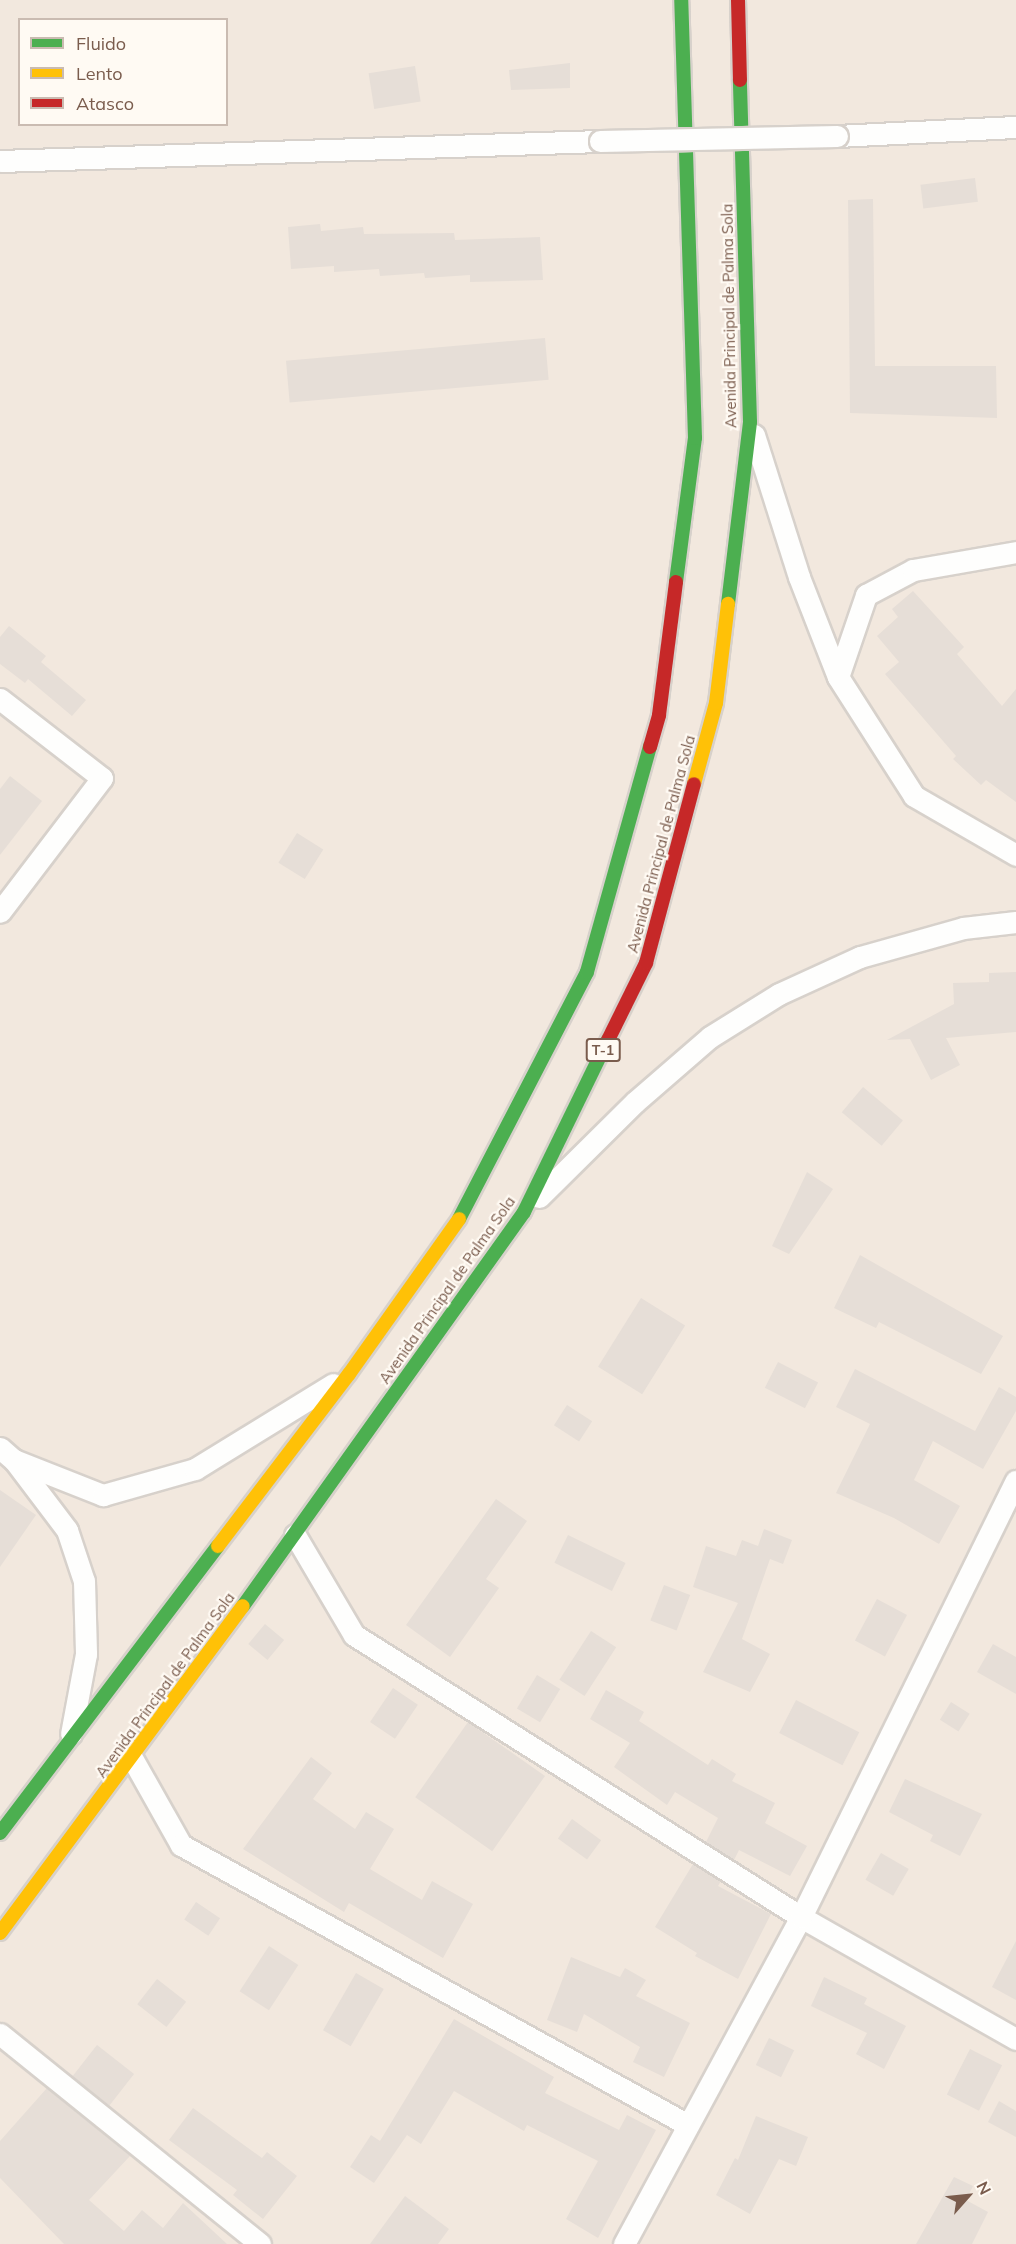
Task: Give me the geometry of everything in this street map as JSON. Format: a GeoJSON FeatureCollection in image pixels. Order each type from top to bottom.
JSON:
{"type":"FeatureCollection","features":[{"type":"Feature","properties":{"kind":"highway","name":"Avenida Principal de Palma Sola"},"geometry":{"type":"LineString","coordinates":[[0,1833],[349,1374],[455,1226],[587,972],[658,715],[694,438],[681,0]]}},
{"type":"Feature","properties":{"kind":"highway","name":"Avenida Principal de Palma Sola"},"geometry":{"type":"LineString","coordinates":[[0,1933],[132,1758],[295,1535],[524,1212],[646,963],[716,703],[750,422],[738,0]]}},
{"type":"Feature","properties":{"kind":"street"},"geometry":{"type":"LineString","coordinates":[[0,161],[600,141],[837,136],[1016,127]]}},
{"type":"Feature","properties":{"kind":"street"},"geometry":{"type":"LineString","coordinates":[[750,422],[799,577],[838,677],[914,796],[1016,855]]}},
{"type":"Feature","properties":{"kind":"street"},"geometry":{"type":"LineString","coordinates":[[838,677],[866,595],[913,570],[1016,552]]}},
{"type":"Feature","properties":{"kind":"street"},"geometry":{"type":"LineString","coordinates":[[0,699],[102,778],[0,912]]}},
{"type":"Feature","properties":{"kind":"street"},"geometry":{"type":"LineString","coordinates":[[524,1212],[635,1102],[710,1037],[779,994],[860,957],[963,928],[1016,922]]}},
{"type":"Feature","properties":{"kind":"street"},"geometry":{"type":"LineString","coordinates":[[7,1454],[103,1495],[195,1469],[349,1374]]}},
{"type":"Feature","properties":{"kind":"street"},"geometry":{"type":"LineString","coordinates":[[7,1454],[67,1530],[84,1581],[86,1654],[69,1744]]}},
{"type":"Feature","properties":{"kind":"street"},"geometry":{"type":"LineString","coordinates":[[624,2244],[801,1917],[1016,1481]]}},
{"type":"Feature","properties":{"kind":"street"},"geometry":{"type":"LineString","coordinates":[[295,1535],[354,1635],[801,1917],[1016,2039]]}},
{"type":"Feature","properties":{"kind":"street"},"geometry":{"type":"LineString","coordinates":[[132,1758],[181,1845],[688,2125]]}},
{"type":"Feature","properties":{"kind":"street"},"geometry":{"type":"LineString","coordinates":[[0,2034],[260,2244]]}},
{"type":"Feature","properties":{"kind":"shaded area"},"geometry":{"type":"Polygon","coordinates":[[[0,0],[1016,0],[1016,2244],[0,2244],[0,0]]]}},
{"type":"Feature","properties":{"kind":"building"},"geometry":{"type":"Polygon","coordinates":[[[570,63],[570,88],[511,90],[509,70],[570,63]]]}},
{"type":"Feature","properties":{"kind":"building"},"geometry":{"type":"Polygon","coordinates":[[[415,66],[421,102],[374,109],[369,73],[415,66]]]}},
{"type":"Feature","properties":{"kind":"building"},"geometry":{"type":"Polygon","coordinates":[[[975,178],[978,202],[923,209],[920,185],[975,178]]]}},
{"type":"Feature","properties":{"kind":"building"},"geometry":{"type":"Polygon","coordinates":[[[873,199],[875,366],[996,366],[997,418],[850,413],[848,200],[873,199]]]}},
{"type":"Feature","properties":{"kind":"building"},"geometry":{"type":"Polygon","coordinates":[[[320,224],[321,231],[363,227],[364,234],[454,233],[455,240],[540,237],[543,280],[470,282],[470,275],[425,278],[424,273],[380,276],[379,269],[334,272],[334,266],[291,269],[288,227],[320,224]]]}},
{"type":"Feature","properties":{"kind":"building"},"geometry":{"type":"Polygon","coordinates":[[[545,338],[549,380],[290,403],[286,361],[545,338]]]}},
{"type":"Feature","properties":{"kind":"building"},"geometry":{"type":"Polygon","coordinates":[[[913,591],[964,647],[957,654],[1002,706],[1016,689],[1016,802],[986,780],[981,785],[953,759],[956,756],[885,674],[899,662],[877,636],[898,617],[892,609],[913,591]]]}},
{"type":"Feature","properties":{"kind":"building"},"geometry":{"type":"Polygon","coordinates":[[[9,626],[46,656],[41,662],[86,700],[72,716],[28,679],[25,683],[0,664],[0,637],[9,626]]]}},
{"type":"Feature","properties":{"kind":"building"},"geometry":{"type":"Polygon","coordinates":[[[10,776],[42,801],[0,855],[0,789],[10,776]]]}},
{"type":"Feature","properties":{"kind":"building"},"geometry":{"type":"Polygon","coordinates":[[[297,833],[323,849],[305,879],[278,863],[297,833]]]}},
{"type":"Feature","properties":{"kind":"building"},"geometry":{"type":"Polygon","coordinates":[[[1016,972],[1016,1032],[946,1038],[960,1065],[931,1080],[910,1039],[887,1040],[954,1004],[953,983],[989,982],[989,973],[1016,972]]]}},
{"type":"Feature","properties":{"kind":"building"},"geometry":{"type":"Polygon","coordinates":[[[863,1087],[903,1120],[882,1146],[842,1112],[863,1087]]]}},
{"type":"Feature","properties":{"kind":"building"},"geometry":{"type":"Polygon","coordinates":[[[807,1172],[833,1189],[789,1254],[772,1246],[807,1172]]]}},
{"type":"Feature","properties":{"kind":"building"},"geometry":{"type":"Polygon","coordinates":[[[860,1255],[1003,1336],[981,1374],[879,1322],[876,1328],[834,1308],[860,1255]]]}},
{"type":"Feature","properties":{"kind":"building"},"geometry":{"type":"Polygon","coordinates":[[[641,1298],[685,1326],[642,1394],[598,1367],[641,1298]]]}},
{"type":"Feature","properties":{"kind":"building"},"geometry":{"type":"Polygon","coordinates":[[[778,1362],[818,1382],[805,1408],[765,1388],[778,1362]]]}},
{"type":"Feature","properties":{"kind":"building"},"geometry":{"type":"Polygon","coordinates":[[[855,1369],[975,1431],[999,1387],[1016,1397],[1016,1411],[983,1469],[933,1441],[914,1480],[960,1506],[939,1544],[894,1518],[836,1493],[870,1424],[836,1407],[855,1369]]]}},
{"type":"Feature","properties":{"kind":"building"},"geometry":{"type":"Polygon","coordinates":[[[567,1405],[592,1421],[579,1441],[554,1425],[567,1405]]]}},
{"type":"Feature","properties":{"kind":"building"},"geometry":{"type":"Polygon","coordinates":[[[0,1490],[36,1515],[0,1567],[0,1490]]]}},
{"type":"Feature","properties":{"kind":"building"},"geometry":{"type":"Polygon","coordinates":[[[496,1499],[527,1521],[486,1579],[499,1588],[450,1657],[406,1625],[496,1499]]]}},
{"type":"Feature","properties":{"kind":"building"},"geometry":{"type":"Polygon","coordinates":[[[764,1529],[792,1540],[783,1564],[770,1559],[742,1639],[770,1654],[750,1692],[703,1672],[738,1603],[693,1587],[706,1546],[736,1556],[742,1540],[758,1546],[764,1529]]]}},
{"type":"Feature","properties":{"kind":"building"},"geometry":{"type":"Polygon","coordinates":[[[568,1535],[626,1563],[612,1591],[554,1563],[568,1535]]]}},
{"type":"Feature","properties":{"kind":"building"},"geometry":{"type":"Polygon","coordinates":[[[664,1585],[690,1595],[677,1631],[650,1620],[664,1585]]]}},
{"type":"Feature","properties":{"kind":"building"},"geometry":{"type":"Polygon","coordinates":[[[877,1599],[907,1615],[885,1656],[855,1640],[877,1599]]]}},
{"type":"Feature","properties":{"kind":"building"},"geometry":{"type":"Polygon","coordinates":[[[265,1624],[284,1640],[267,1660],[248,1644],[265,1624]]]}},
{"type":"Feature","properties":{"kind":"building"},"geometry":{"type":"Polygon","coordinates":[[[591,1631],[616,1647],[585,1696],[559,1680],[591,1631]]]}},
{"type":"Feature","properties":{"kind":"building"},"geometry":{"type":"Polygon","coordinates":[[[993,1644],[1016,1657],[1016,1694],[977,1672],[993,1644]]]}},
{"type":"Feature","properties":{"kind":"building"},"geometry":{"type":"Polygon","coordinates":[[[537,1675],[560,1689],[540,1722],[517,1708],[537,1675]]]}},
{"type":"Feature","properties":{"kind":"building"},"geometry":{"type":"Polygon","coordinates":[[[393,1688],[418,1705],[395,1739],[370,1722],[393,1688]]]}},
{"type":"Feature","properties":{"kind":"building"},"geometry":{"type":"Polygon","coordinates":[[[606,1690],[644,1712],[639,1721],[708,1765],[712,1759],[736,1774],[732,1781],[775,1803],[765,1823],[807,1846],[790,1876],[739,1850],[734,1860],[706,1842],[718,1818],[675,1792],[667,1805],[614,1767],[630,1743],[590,1719],[606,1690]]]}},
{"type":"Feature","properties":{"kind":"building"},"geometry":{"type":"Polygon","coordinates":[[[796,1700],[859,1732],[842,1765],[779,1733],[796,1700]]]}},
{"type":"Feature","properties":{"kind":"building"},"geometry":{"type":"Polygon","coordinates":[[[951,1702],[970,1714],[959,1731],[940,1720],[951,1702]]]}},
{"type":"Feature","properties":{"kind":"building"},"geometry":{"type":"Polygon","coordinates":[[[468,1722],[545,1776],[492,1851],[415,1797],[468,1722]]]}},
{"type":"Feature","properties":{"kind":"building"},"geometry":{"type":"Polygon","coordinates":[[[311,1757],[332,1773],[313,1799],[355,1829],[366,1812],[394,1829],[370,1869],[422,1900],[432,1881],[473,1904],[443,1958],[349,1903],[344,1912],[243,1849],[311,1757]]]}},
{"type":"Feature","properties":{"kind":"building"},"geometry":{"type":"Polygon","coordinates":[[[905,1779],[982,1814],[960,1856],[930,1841],[933,1835],[889,1812],[905,1779]]]}},
{"type":"Feature","properties":{"kind":"building"},"geometry":{"type":"Polygon","coordinates":[[[572,1819],[601,1840],[587,1860],[558,1838],[572,1819]]]}},
{"type":"Feature","properties":{"kind":"building"},"geometry":{"type":"Polygon","coordinates":[[[881,1853],[909,1869],[893,1896],[865,1880],[881,1853]]]}},
{"type":"Feature","properties":{"kind":"building"},"geometry":{"type":"Polygon","coordinates":[[[693,1864],[721,1881],[718,1886],[771,1914],[738,1979],[695,1956],[697,1953],[655,1927],[693,1864]]]}},
{"type":"Feature","properties":{"kind":"building"},"geometry":{"type":"Polygon","coordinates":[[[196,1902],[220,1918],[208,1936],[184,1919],[196,1902]]]}},
{"type":"Feature","properties":{"kind":"building"},"geometry":{"type":"Polygon","coordinates":[[[1016,1941],[1016,2000],[992,1987],[1016,1941]]]}},
{"type":"Feature","properties":{"kind":"building"},"geometry":{"type":"Polygon","coordinates":[[[269,1946],[298,1965],[269,2010],[240,1991],[269,1946]]]}},
{"type":"Feature","properties":{"kind":"building"},"geometry":{"type":"Polygon","coordinates":[[[571,1957],[620,1977],[625,1968],[646,1980],[636,1996],[690,2023],[664,2077],[633,2062],[640,2047],[584,2014],[577,2032],[547,2020],[571,1957]]]}},
{"type":"Feature","properties":{"kind":"building"},"geometry":{"type":"Polygon","coordinates":[[[356,1973],[384,1989],[351,2046],[323,2030],[356,1973]]]}},
{"type":"Feature","properties":{"kind":"building"},"geometry":{"type":"Polygon","coordinates":[[[824,1977],[867,1998],[864,2004],[906,2026],[884,2069],[856,2054],[867,2033],[811,2006],[824,1977]]]}},
{"type":"Feature","properties":{"kind":"building"},"geometry":{"type":"Polygon","coordinates":[[[157,1979],[186,2002],[166,2027],[137,2004],[157,1979]]]}},
{"type":"Feature","properties":{"kind":"building"},"geometry":{"type":"Polygon","coordinates":[[[454,2019],[554,2077],[545,2093],[619,2130],[627,2115],[656,2130],[598,2238],[566,2219],[598,2161],[527,2125],[524,2131],[454,2091],[421,2144],[407,2135],[374,2183],[350,2167],[371,2135],[380,2141],[454,2019]]]}},
{"type":"Feature","properties":{"kind":"building"},"geometry":{"type":"Polygon","coordinates":[[[769,2038],[794,2050],[781,2077],[756,2065],[769,2038]]]}},
{"type":"Feature","properties":{"kind":"building"},"geometry":{"type":"Polygon","coordinates":[[[97,2045],[134,2074],[109,2105],[72,2077],[97,2045]]]}},
{"type":"Feature","properties":{"kind":"building"},"geometry":{"type":"Polygon","coordinates":[[[970,2049],[1002,2065],[979,2111],[947,2094],[970,2049]]]}},
{"type":"Feature","properties":{"kind":"building"},"geometry":{"type":"Polygon","coordinates":[[[47,2088],[130,2156],[89,2200],[124,2231],[142,2210],[163,2228],[183,2203],[227,2244],[64,2244],[0,2178],[0,2141],[47,2088]]]}},
{"type":"Feature","properties":{"kind":"building"},"geometry":{"type":"Polygon","coordinates":[[[999,2101],[1016,2111],[1016,2137],[988,2122],[999,2101]]]}},
{"type":"Feature","properties":{"kind":"building"},"geometry":{"type":"Polygon","coordinates":[[[193,2108],[262,2158],[267,2152],[297,2176],[263,2219],[233,2195],[237,2190],[169,2140],[193,2108]]]}},
{"type":"Feature","properties":{"kind":"building"},"geometry":{"type":"Polygon","coordinates":[[[756,2116],[808,2137],[796,2166],[779,2159],[750,2214],[716,2195],[735,2158],[738,2160],[756,2116]]]}},
{"type":"Feature","properties":{"kind":"building"},"geometry":{"type":"Polygon","coordinates":[[[954,2177],[973,2186],[966,2200],[988,2212],[972,2244],[916,2244],[954,2177]]]}},
{"type":"Feature","properties":{"kind":"building"},"geometry":{"type":"Polygon","coordinates":[[[405,2196],[449,2229],[438,2244],[370,2244],[405,2196]]]}},
{"type":"Feature","properties":{"kind":"traffic: fast"},"geometry":{"type":"LineString","coordinates":[[676,582],[695,438],[681,0]]}},
{"type":"Feature","properties":{"kind":"traffic: fast"},"geometry":{"type":"LineString","coordinates":[[728,604],[750,422],[740,80]]}},
{"type":"Feature","properties":{"kind":"traffic: fast"},"geometry":{"type":"LineString","coordinates":[[459,1219],[587,972],[650,747]]}},
{"type":"Feature","properties":{"kind":"traffic: fast"},"geometry":{"type":"LineString","coordinates":[[243,1606],[524,1212],[608,1040]]}},
{"type":"Feature","properties":{"kind":"traffic: fast"},"geometry":{"type":"LineString","coordinates":[[0,1833],[218,1546]]}},
{"type":"Feature","properties":{"kind":"traffic: slow"},"geometry":{"type":"LineString","coordinates":[[694,784],[716,703],[728,604]]}},
{"type":"Feature","properties":{"kind":"traffic: slow"},"geometry":{"type":"LineString","coordinates":[[218,1546],[349,1374],[459,1219]]}},
{"type":"Feature","properties":{"kind":"traffic: slow"},"geometry":{"type":"LineString","coordinates":[[0,1933],[243,1606]]}},
{"type":"Feature","properties":{"kind":"traffic: jam"},"geometry":{"type":"LineString","coordinates":[[738,0],[740,80]]}},
{"type":"Feature","properties":{"kind":"traffic: jam"},"geometry":{"type":"LineString","coordinates":[[650,747],[659,715],[676,582]]}},
{"type":"Feature","properties":{"kind":"traffic: jam"},"geometry":{"type":"LineString","coordinates":[[608,1040],[646,963],[694,784]]}}]}
